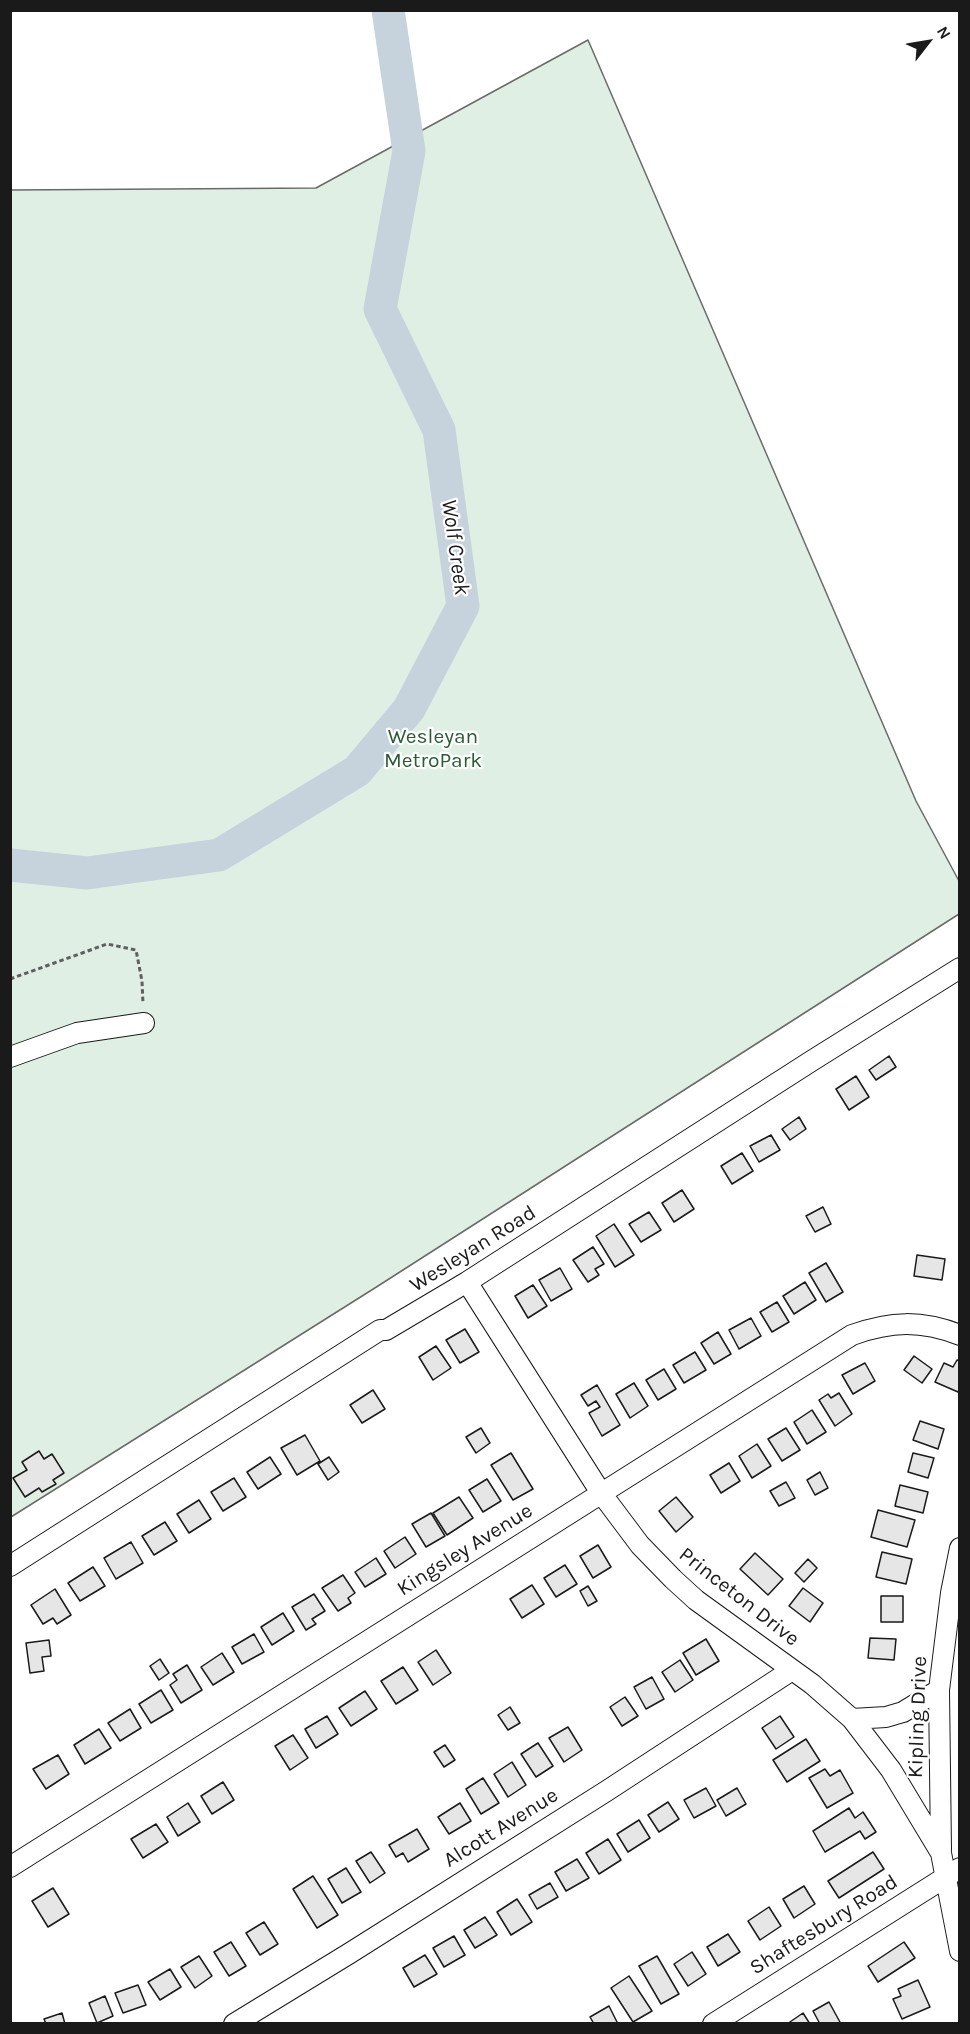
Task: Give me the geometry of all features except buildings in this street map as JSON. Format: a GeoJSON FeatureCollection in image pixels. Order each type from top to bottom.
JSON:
{"type":"FeatureCollection","features":[{"type":"Feature","properties":{"kind":"street","name":"Wesleyan Road"},"geometry":{"type":"LineString","coordinates":[[10,1566],[380,1330],[386,1330],[467,1282],[960,969]]}},
{"type":"Feature","properties":{"kind":"street"},"geometry":{"type":"LineString","coordinates":[[10,1057],[77,1033],[144,1023]]}},
{"type":"Feature","properties":{"kind":"street","name":"Princeton Drive"},"geometry":{"type":"LineString","coordinates":[[467,1282],[601,1493],[640,1545],[673,1579],[720,1618],[792,1670],[852,1719],[891,1770],[953,1872],[960,1951]]}},
{"type":"Feature","properties":{"kind":"street","name":"Kingsley Avenue"},"geometry":{"type":"LineString","coordinates":[[10,1866],[852,1335],[892,1324],[915,1323],[939,1327],[960,1335]]}},
{"type":"Feature","properties":{"kind":"street","name":"Kipling Drive"},"geometry":{"type":"LineString","coordinates":[[940,1853],[939,1690],[951,1593],[960,1548]]}},
{"type":"Feature","properties":{"kind":"street","name":"Alcott Avenue"},"geometry":{"type":"LineString","coordinates":[[239,2023],[792,1670]]}},
{"type":"Feature","properties":{"kind":"street"},"geometry":{"type":"LineString","coordinates":[[852,1719],[886,1717],[903,1712],[939,1690]]}},
{"type":"Feature","properties":{"kind":"street","name":"Shaftesbury Road"},"geometry":{"type":"LineString","coordinates":[[713,2024],[953,1872]]}},
{"type":"Feature","properties":{"kind":"path"},"geometry":{"type":"LineString","coordinates":[[10,979],[107,944],[136,950],[142,981],[144,1023]]}},
{"type":"Feature","properties":{"kind":"green space","name":"Wesleyan MetroPark"},"geometry":{"type":"Polygon","coordinates":[[[588,40],[916,801],[959,881],[959,914],[378,1286],[11,1517],[11,190],[316,188],[588,40]]]}},
{"type":"Feature","properties":{"kind":"waterway","name":"Wolf Creek"},"geometry":{"type":"LineString","coordinates":[[10,865],[87,873],[219,855],[357,771],[409,709],[463,606],[439,430],[380,309],[409,151],[388,10]]}}]}
